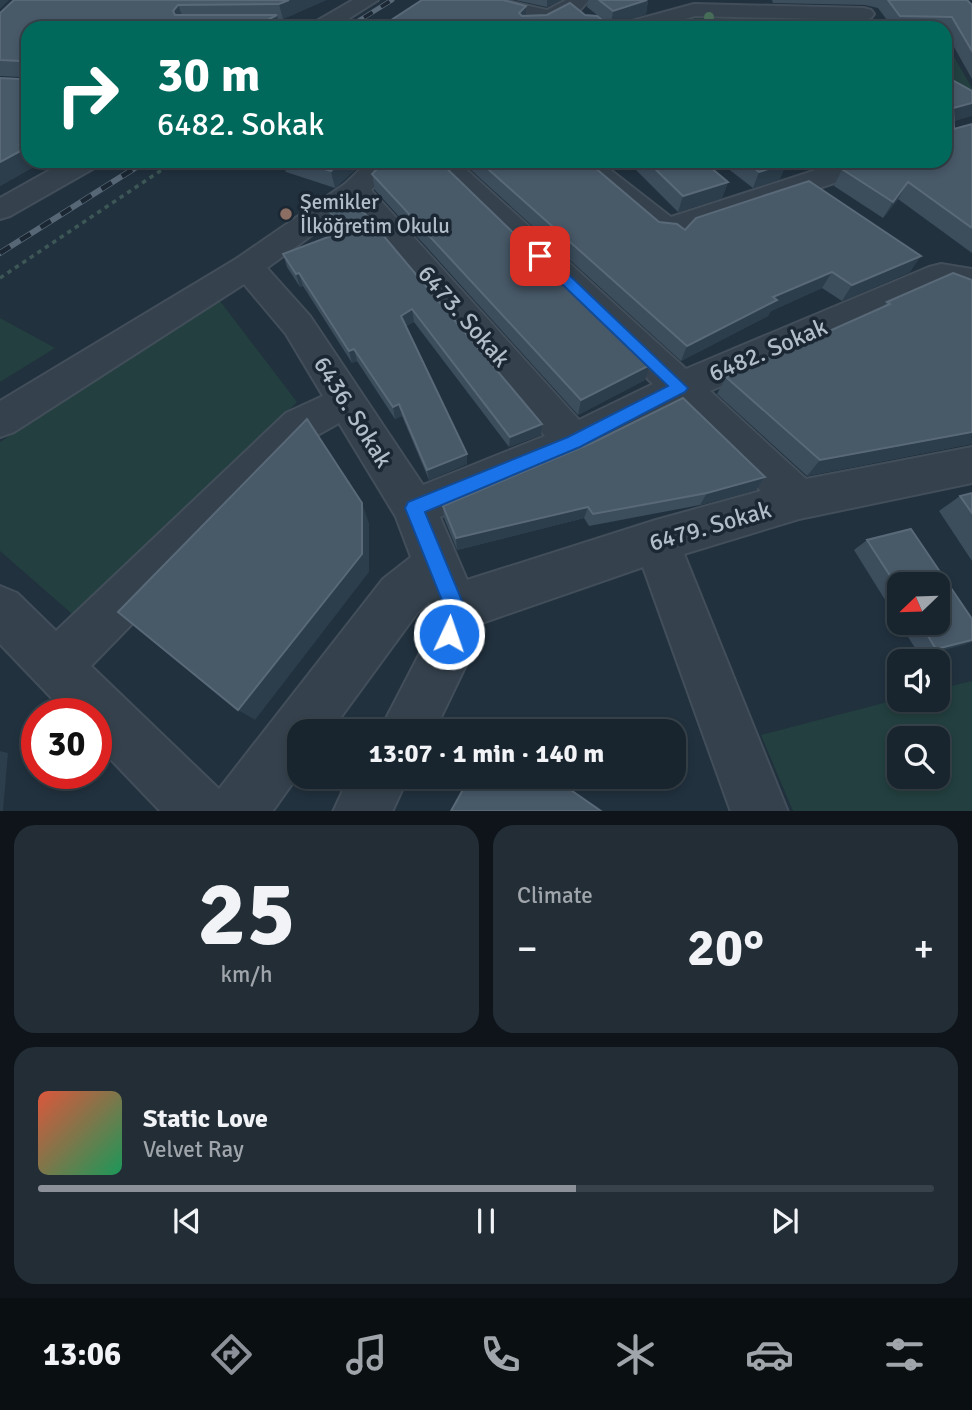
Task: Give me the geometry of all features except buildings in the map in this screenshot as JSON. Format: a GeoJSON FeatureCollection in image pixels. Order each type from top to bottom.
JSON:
{"type":"FeatureCollection","features":[{"type":"Feature","properties":{"kind":"street"},"geometry":{"type":"LineString","coordinates":[[324,21],[368,0]]}},
{"type":"Feature","properties":{"kind":"street"},"geometry":{"type":"LineString","coordinates":[[541,21],[575,4],[589,21]]}},
{"type":"Feature","properties":{"kind":"street"},"geometry":{"type":"LineString","coordinates":[[470,5],[535,21]]}},
{"type":"Feature","properties":{"kind":"street"},"geometry":{"type":"LineString","coordinates":[[470,5],[503,21]]}},
{"type":"Feature","properties":{"kind":"street"},"geometry":{"type":"LineString","coordinates":[[690,11],[708,21]]}},
{"type":"Feature","properties":{"kind":"street"},"geometry":{"type":"LineString","coordinates":[[656,21],[690,11],[839,21],[865,14]]}},
{"type":"Feature","properties":{"kind":"street"},"geometry":{"type":"LineString","coordinates":[[0,210],[74,168]]}},
{"type":"Feature","properties":{"kind":"street"},"geometry":{"type":"LineString","coordinates":[[0,421],[247,267],[355,190],[378,168]]}},
{"type":"Feature","properties":{"kind":"street"},"geometry":{"type":"LineString","coordinates":[[448,168],[799,500]]}},
{"type":"Feature","properties":{"kind":"street"},"geometry":{"type":"LineString","coordinates":[[591,168],[667,229],[738,195],[818,192],[860,168]]}},
{"type":"Feature","properties":{"kind":"street"},"geometry":{"type":"LineString","coordinates":[[787,168],[818,192]]}},
{"type":"Feature","properties":{"kind":"street","name":"6473. Sokak"},"geometry":{"type":"LineString","coordinates":[[355,190],[574,442]]}},
{"type":"Feature","properties":{"kind":"street","name":"6436. Sokak"},"geometry":{"type":"LineString","coordinates":[[247,267],[298,325],[414,508],[446,587]]}},
{"type":"Feature","properties":{"kind":"street"},"geometry":{"type":"LineString","coordinates":[[944,272],[972,296]]}},
{"type":"Feature","properties":{"kind":"street","name":"6482. Sokak"},"geometry":{"type":"LineString","coordinates":[[414,508],[574,442],[680,388],[944,272]]}},
{"type":"Feature","properties":{"kind":"street"},"geometry":{"type":"LineString","coordinates":[[57,666],[300,425],[346,402]]}},
{"type":"Feature","properties":{"kind":"street","name":"6479. Sokak"},"geometry":{"type":"LineString","coordinates":[[446,587],[656,541],[799,500],[972,465]]}},
{"type":"Feature","properties":{"kind":"street"},"geometry":{"type":"LineString","coordinates":[[656,541],[760,811]]}},
{"type":"Feature","properties":{"kind":"street"},"geometry":{"type":"LineString","coordinates":[[237,811],[400,596],[446,587],[444,659],[412,719]]}},
{"type":"Feature","properties":{"kind":"street"},"geometry":{"type":"LineString","coordinates":[[0,610],[201,811]]}},
{"type":"Feature","properties":{"kind":"street"},"geometry":{"type":"LineString","coordinates":[[361,811],[373,789]]}},
{"type":"Feature","properties":{"kind":"path"},"geometry":{"type":"LineString","coordinates":[[0,278],[165,168]]}},
{"type":"Feature","properties":{"kind":"green space"},"geometry":{"type":"Polygon","coordinates":[[[694,10],[864,14],[870,21],[656,21],[694,10]]]}},
{"type":"Feature","properties":{"kind":"green space"},"geometry":{"type":"Polygon","coordinates":[[[952,53],[972,88],[972,91],[952,81],[952,53]]]}},
{"type":"Feature","properties":{"kind":"green space"},"geometry":{"type":"Polygon","coordinates":[[[220,301],[297,402],[79,620],[0,551],[0,442],[220,301]]]}},
{"type":"Feature","properties":{"kind":"green space"},"geometry":{"type":"Polygon","coordinates":[[[0,318],[55,348],[0,382],[0,318]]]}},
{"type":"Feature","properties":{"kind":"green space"},"geometry":{"type":"Polygon","coordinates":[[[972,681],[972,811],[793,811],[761,735],[887,702],[887,712],[950,712],[950,686],[972,681]]]}},
{"type":"Feature","properties":{"kind":"railway"},"geometry":{"type":"LineString","coordinates":[[358,21],[392,0]]}},
{"type":"Feature","properties":{"kind":"railway"},"geometry":{"type":"LineString","coordinates":[[0,253],[135,168]]}},
{"type":"Feature","properties":{"kind":"place","name":"Şemikler İlköğretim Okulu"},"geometry":{"type":"Point","coordinates":[286,214]}},
{"type":"Feature","properties":{"kind":"route"},"geometry":{"type":"LineString","coordinates":[[449,634],[455,608],[414,508],[574,442],[680,388],[540,256]]}}]}
